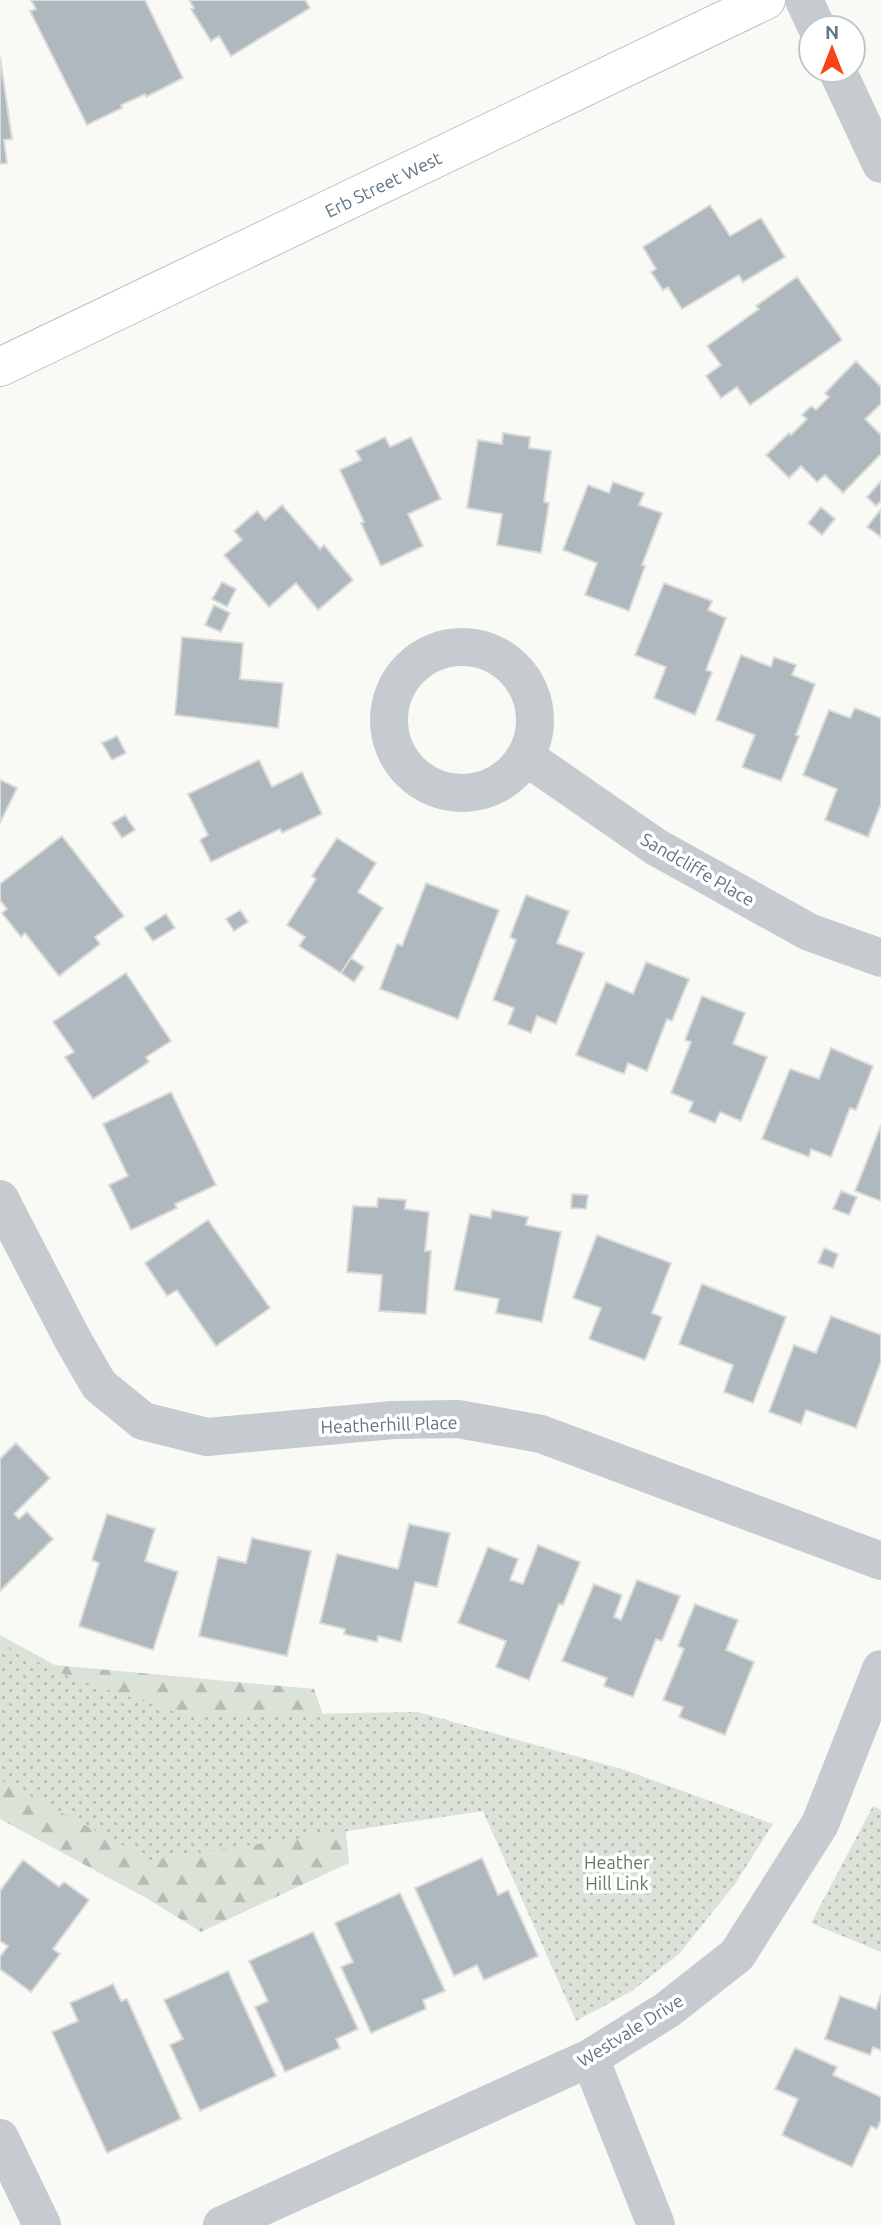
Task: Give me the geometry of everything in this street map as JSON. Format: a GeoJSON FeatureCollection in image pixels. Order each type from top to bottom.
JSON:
{"type":"FeatureCollection","features":[{"type":"Feature","properties":{"kind":"main road","name":"Erb Street West"},"geometry":{"type":"LineString","coordinates":[[0,367],[766,0]]}},
{"type":"Feature","properties":{"kind":"street"},"geometry":{"type":"LineString","coordinates":[[844,84],[881,164]]}},
{"type":"Feature","properties":{"kind":"street","name":"Sandcliffe Place"},"geometry":{"type":"LineString","coordinates":[[526,757],[656,847],[809,932],[881,958]]}},
{"type":"Feature","properties":{"kind":"street","name":"Heatherhill Place"},"geometry":{"type":"LineString","coordinates":[[0,1199],[99,1385],[144,1421],[207,1437],[457,1419],[541,1434],[881,1562]]}},
{"type":"Feature","properties":{"kind":"street","name":"Westvale Drive"},"geometry":{"type":"LineString","coordinates":[[222,2225],[590,2058],[667,2010],[737,1955],[820,1824],[881,1669]]}},
{"type":"Feature","properties":{"kind":"street"},"geometry":{"type":"LineString","coordinates":[[590,2058],[656,2225]]}},
{"type":"Feature","properties":{"kind":"street"},"geometry":{"type":"LineString","coordinates":[[0,2138],[42,2225]]}},
{"type":"Feature","properties":{"kind":"green space"},"geometry":{"type":"Polygon","coordinates":[[[0,1635],[55,1665],[314,1689],[339,1761],[349,1863],[201,1932],[148,1899],[0,1819],[0,1635]]]}},
{"type":"Feature","properties":{"kind":"green space","name":"Heather Hill Link"},"geometry":{"type":"Polygon","coordinates":[[[0,1644],[70,1677],[187,1716],[418,1712],[625,1770],[773,1824],[735,1884],[679,1954],[632,1991],[576,2021],[483,1811],[150,1860],[0,1780],[0,1644]]]}},
{"type":"Feature","properties":{"kind":"green space"},"geometry":{"type":"Polygon","coordinates":[[[873,1806],[881,1810],[881,1952],[811,1923],[873,1806]]]}},
{"type":"Feature","properties":{"kind":"building"},"geometry":{"type":"Polygon","coordinates":[[[31,0],[145,0],[183,78],[146,97],[145,94],[121,105],[122,108],[87,125],[30,11],[36,9],[31,0]]]}},
{"type":"Feature","properties":{"kind":"building"},"geometry":{"type":"Polygon","coordinates":[[[189,0],[305,0],[310,8],[231,56],[219,36],[211,41],[191,9],[194,8],[189,0]]]}},
{"type":"Feature","properties":{"kind":"building"},"geometry":{"type":"Polygon","coordinates":[[[0,57],[12,139],[4,140],[7,163],[0,164],[0,57]]]}},
{"type":"Feature","properties":{"kind":"building"},"geometry":{"type":"Polygon","coordinates":[[[710,205],[730,236],[761,218],[785,257],[743,282],[739,275],[682,309],[668,287],[663,290],[651,272],[656,269],[643,247],[710,205]]]}},
{"type":"Feature","properties":{"kind":"building"},"geometry":{"type":"Polygon","coordinates":[[[797,277],[842,340],[750,405],[737,387],[721,398],[706,376],[721,365],[707,346],[759,309],[756,306],[797,277]]]}},
{"type":"Feature","properties":{"kind":"building"},"geometry":{"type":"Polygon","coordinates":[[[856,361],[881,387],[881,404],[865,419],[881,435],[881,454],[843,493],[825,475],[817,482],[801,466],[789,478],[766,455],[807,419],[802,415],[811,406],[816,410],[829,397],[825,393],[856,361]]]}},
{"type":"Feature","properties":{"kind":"building"},"geometry":{"type":"Polygon","coordinates":[[[503,433],[530,437],[529,448],[551,451],[544,502],[549,503],[541,553],[497,545],[502,514],[467,508],[478,440],[502,444],[503,433]]]}},
{"type":"Feature","properties":{"kind":"building"},"geometry":{"type":"Polygon","coordinates":[[[385,437],[390,447],[411,437],[441,499],[408,514],[423,546],[381,566],[340,470],[361,460],[356,451],[385,437]]]}},
{"type":"Feature","properties":{"kind":"building"},"geometry":{"type":"Polygon","coordinates":[[[881,481],[881,501],[876,506],[867,497],[881,481]]]}},
{"type":"Feature","properties":{"kind":"building"},"geometry":{"type":"Polygon","coordinates":[[[613,482],[644,493],[639,505],[662,513],[642,565],[645,566],[629,611],[585,595],[597,563],[563,550],[588,485],[609,493],[613,482]]]}},
{"type":"Feature","properties":{"kind":"building"},"geometry":{"type":"Polygon","coordinates":[[[282,505],[320,549],[324,545],[353,580],[318,610],[296,583],[269,607],[224,555],[242,540],[234,531],[257,511],[265,520],[282,505]]]}},
{"type":"Feature","properties":{"kind":"building"},"geometry":{"type":"Polygon","coordinates":[[[821,507],[835,519],[822,535],[808,523],[821,507]]]}},
{"type":"Feature","properties":{"kind":"building"},"geometry":{"type":"Polygon","coordinates":[[[881,509],[881,537],[867,527],[881,509]]]}},
{"type":"Feature","properties":{"kind":"building"},"geometry":{"type":"Polygon","coordinates":[[[222,582],[236,589],[227,607],[212,599],[222,582]]]}},
{"type":"Feature","properties":{"kind":"building"},"geometry":{"type":"Polygon","coordinates":[[[664,583],[712,601],[708,610],[726,618],[706,670],[712,672],[695,715],[654,698],[666,667],[635,655],[664,583]]]}},
{"type":"Feature","properties":{"kind":"building"},"geometry":{"type":"Polygon","coordinates":[[[214,605],[230,613],[221,632],[205,625],[214,605]]]}},
{"type":"Feature","properties":{"kind":"building"},"geometry":{"type":"Polygon","coordinates":[[[182,637],[243,643],[240,679],[283,683],[278,728],[175,715],[182,637]]]}},
{"type":"Feature","properties":{"kind":"building"},"geometry":{"type":"Polygon","coordinates":[[[741,655],[771,667],[774,657],[796,665],[792,675],[815,684],[796,735],[799,736],[781,781],[742,767],[755,735],[716,720],[741,655]]]}},
{"type":"Feature","properties":{"kind":"building"},"geometry":{"type":"Polygon","coordinates":[[[855,708],[881,718],[881,804],[868,837],[825,820],[837,789],[803,775],[829,710],[850,718],[855,708]]]}},
{"type":"Feature","properties":{"kind":"building"},"geometry":{"type":"Polygon","coordinates":[[[117,736],[126,753],[112,760],[102,743],[117,736]]]}},
{"type":"Feature","properties":{"kind":"building"},"geometry":{"type":"Polygon","coordinates":[[[259,760],[272,787],[302,772],[322,814],[282,833],[280,829],[211,862],[200,840],[208,835],[188,794],[259,760]]]}},
{"type":"Feature","properties":{"kind":"building"},"geometry":{"type":"Polygon","coordinates":[[[0,780],[17,788],[0,823],[0,780]]]}},
{"type":"Feature","properties":{"kind":"building"},"geometry":{"type":"Polygon","coordinates":[[[125,815],[135,830],[122,838],[112,823],[125,815]]]}},
{"type":"Feature","properties":{"kind":"building"},"geometry":{"type":"Polygon","coordinates":[[[62,836],[124,916],[95,937],[100,944],[59,976],[25,933],[21,937],[2,913],[7,909],[0,900],[0,884],[62,836]]]}},
{"type":"Feature","properties":{"kind":"building"},"geometry":{"type":"Polygon","coordinates":[[[337,838],[376,863],[358,892],[383,908],[341,973],[299,946],[305,937],[287,925],[316,879],[312,876],[337,838]]]}},
{"type":"Feature","properties":{"kind":"building"},"geometry":{"type":"Polygon","coordinates":[[[426,883],[499,910],[458,1019],[380,989],[397,944],[402,946],[426,883]]]}},
{"type":"Feature","properties":{"kind":"building"},"geometry":{"type":"Polygon","coordinates":[[[526,895],[569,911],[557,943],[584,953],[556,1024],[537,1016],[531,1033],[508,1024],[514,1008],[493,1000],[516,940],[510,937],[526,895]]]}},
{"type":"Feature","properties":{"kind":"building"},"geometry":{"type":"Polygon","coordinates":[[[240,910],[248,922],[234,931],[226,919],[240,910]]]}},
{"type":"Feature","properties":{"kind":"building"},"geometry":{"type":"Polygon","coordinates":[[[166,914],[175,928],[153,941],[144,928],[166,914]]]}},
{"type":"Feature","properties":{"kind":"building"},"geometry":{"type":"Polygon","coordinates":[[[351,958],[364,967],[354,982],[341,973],[351,958]]]}},
{"type":"Feature","properties":{"kind":"building"},"geometry":{"type":"Polygon","coordinates":[[[646,962],[689,979],[672,1021],[667,1019],[647,1071],[628,1063],[624,1074],[576,1055],[606,982],[633,994],[646,962]]]}},
{"type":"Feature","properties":{"kind":"building"},"geometry":{"type":"Polygon","coordinates":[[[126,973],[171,1041],[146,1057],[149,1062],[93,1099],[65,1057],[74,1052],[53,1022],[126,973]]]}},
{"type":"Feature","properties":{"kind":"building"},"geometry":{"type":"Polygon","coordinates":[[[702,996],[745,1013],[733,1044],[767,1057],[741,1121],[720,1112],[715,1123],[689,1112],[693,1102],[671,1093],[691,1042],[685,1040],[702,996]]]}},
{"type":"Feature","properties":{"kind":"building"},"geometry":{"type":"Polygon","coordinates":[[[831,1048],[873,1066],[856,1110],[850,1108],[831,1157],[811,1149],[809,1157],[762,1139],[790,1069],[819,1079],[831,1048]]]}},
{"type":"Feature","properties":{"kind":"building"},"geometry":{"type":"Polygon","coordinates":[[[171,1092],[216,1185],[175,1204],[177,1208],[131,1230],[109,1185],[128,1176],[103,1124],[171,1092]]]}},
{"type":"Feature","properties":{"kind":"building"},"geometry":{"type":"Polygon","coordinates":[[[881,1125],[881,1201],[855,1191],[881,1125]]]}},
{"type":"Feature","properties":{"kind":"building"},"geometry":{"type":"Polygon","coordinates":[[[841,1191],[857,1197],[849,1215],[833,1209],[841,1191]]]}},
{"type":"Feature","properties":{"kind":"building"},"geometry":{"type":"Polygon","coordinates":[[[572,1194],[588,1195],[586,1209],[571,1208],[572,1194]]]}},
{"type":"Feature","properties":{"kind":"building"},"geometry":{"type":"Polygon","coordinates":[[[378,1198],[406,1200],[405,1209],[429,1212],[425,1251],[431,1251],[426,1314],[379,1311],[382,1275],[347,1272],[353,1206],[377,1207],[378,1198]]]}},
{"type":"Feature","properties":{"kind":"building"},"geometry":{"type":"Polygon","coordinates":[[[492,1210],[528,1217],[526,1225],[561,1232],[542,1322],[496,1313],[499,1299],[454,1290],[470,1214],[491,1218],[492,1210]]]}},
{"type":"Feature","properties":{"kind":"building"},"geometry":{"type":"Polygon","coordinates":[[[208,1220],[270,1308],[216,1346],[177,1290],[167,1296],[145,1263],[208,1220]]]}},
{"type":"Feature","properties":{"kind":"building"},"geometry":{"type":"Polygon","coordinates":[[[597,1235],[671,1263],[652,1313],[662,1317],[645,1360],[589,1339],[601,1308],[573,1298],[597,1235]]]}},
{"type":"Feature","properties":{"kind":"building"},"geometry":{"type":"Polygon","coordinates":[[[824,1248],[838,1254],[833,1268],[818,1263],[824,1248]]]}},
{"type":"Feature","properties":{"kind":"building"},"geometry":{"type":"Polygon","coordinates":[[[702,1284],[786,1317],[753,1403],[724,1392],[733,1365],[679,1344],[702,1284]]]}},
{"type":"Feature","properties":{"kind":"building"},"geometry":{"type":"Polygon","coordinates":[[[831,1316],[881,1335],[881,1361],[856,1428],[806,1410],[801,1424],[769,1412],[794,1345],[816,1353],[831,1316]]]}},
{"type":"Feature","properties":{"kind":"building"},"geometry":{"type":"Polygon","coordinates":[[[16,1443],[50,1478],[14,1514],[19,1519],[27,1512],[53,1539],[0,1591],[0,1459],[16,1443]]]}},
{"type":"Feature","properties":{"kind":"building"},"geometry":{"type":"Polygon","coordinates":[[[107,1514],[155,1529],[145,1561],[178,1572],[153,1650],[79,1626],[99,1563],[92,1560],[107,1514]]]}},
{"type":"Feature","properties":{"kind":"building"},"geometry":{"type":"Polygon","coordinates":[[[409,1524],[450,1533],[437,1587],[415,1582],[401,1642],[378,1636],[377,1642],[344,1634],[345,1629],[320,1623],[337,1554],[398,1569],[409,1524]]]}},
{"type":"Feature","properties":{"kind":"building"},"geometry":{"type":"Polygon","coordinates":[[[252,1538],[311,1551],[287,1656],[199,1636],[218,1557],[246,1563],[252,1538]]]}},
{"type":"Feature","properties":{"kind":"building"},"geometry":{"type":"Polygon","coordinates":[[[538,1545],[580,1562],[563,1605],[559,1604],[529,1680],[496,1667],[506,1641],[458,1623],[488,1547],[518,1559],[510,1580],[523,1584],[538,1545]]]}},
{"type":"Feature","properties":{"kind":"building"},"geometry":{"type":"Polygon","coordinates":[[[637,1580],[680,1596],[662,1641],[656,1639],[633,1697],[604,1686],[607,1678],[562,1661],[594,1584],[622,1595],[614,1617],[621,1620],[637,1580]]]}},
{"type":"Feature","properties":{"kind":"building"},"geometry":{"type":"Polygon","coordinates":[[[695,1604],[738,1620],[726,1650],[754,1662],[725,1735],[679,1717],[683,1707],[663,1700],[684,1649],[678,1646],[695,1604]]]}},
{"type":"Feature","properties":{"kind":"building"},"geometry":{"type":"Polygon","coordinates":[[[482,1858],[498,1895],[508,1890],[538,1956],[484,1980],[477,1965],[454,1976],[415,1888],[482,1858]]]}},
{"type":"Feature","properties":{"kind":"building"},"geometry":{"type":"Polygon","coordinates":[[[23,1860],[59,1887],[64,1882],[89,1900],[53,1949],[60,1954],[31,1992],[0,1969],[0,1957],[8,1946],[0,1941],[0,1891],[23,1860]]]}},
{"type":"Feature","properties":{"kind":"building"},"geometry":{"type":"Polygon","coordinates":[[[400,1893],[445,1991],[423,2000],[426,2009],[371,2033],[341,1967],[353,1962],[335,1923],[400,1893]]]}},
{"type":"Feature","properties":{"kind":"building"},"geometry":{"type":"Polygon","coordinates":[[[313,1932],[358,2029],[336,2039],[340,2048],[285,2072],[255,2007],[268,2001],[249,1961],[313,1932]]]}},
{"type":"Feature","properties":{"kind":"building"},"geometry":{"type":"Polygon","coordinates":[[[228,1971],[276,2076],[200,2111],[170,2045],[183,2039],[164,2000],[228,1971]]]}},
{"type":"Feature","properties":{"kind":"building"},"geometry":{"type":"Polygon","coordinates":[[[113,1984],[121,2001],[127,1999],[181,2119],[107,2153],[52,2032],[78,2021],[70,2003],[113,1984]]]}},
{"type":"Feature","properties":{"kind":"building"},"geometry":{"type":"Polygon","coordinates":[[[881,1994],[881,2050],[873,2047],[870,2055],[825,2039],[840,1996],[876,2009],[881,1994]]]}},
{"type":"Feature","properties":{"kind":"building"},"geometry":{"type":"Polygon","coordinates":[[[795,2048],[837,2067],[833,2075],[881,2097],[881,2120],[877,2129],[871,2126],[852,2167],[782,2135],[798,2099],[775,2089],[795,2048]]]}}]}
